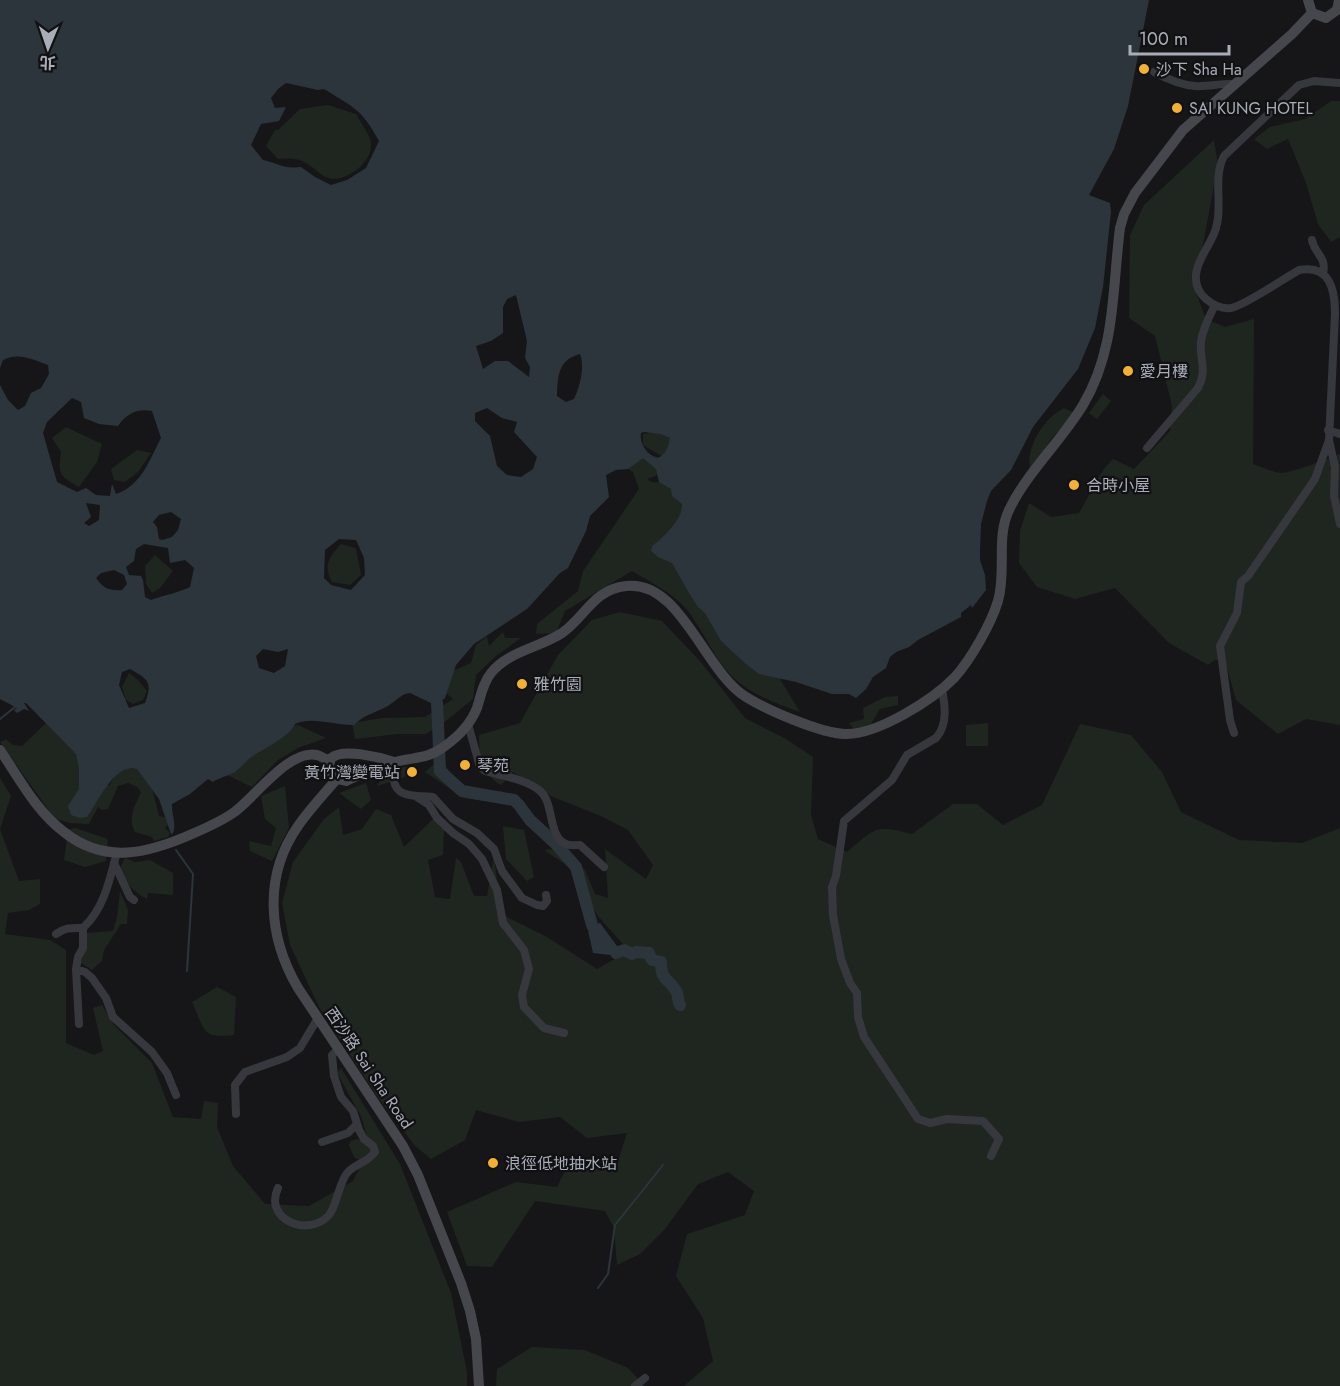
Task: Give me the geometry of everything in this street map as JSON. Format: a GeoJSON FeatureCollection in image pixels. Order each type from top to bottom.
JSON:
{"type":"FeatureCollection","features":[{"type":"Feature","properties":{"kind":"main road"},"geometry":{"type":"LineString","coordinates":[[1308,0],[1312,13]]}},
{"type":"Feature","properties":{"kind":"main road"},"geometry":{"type":"LineString","coordinates":[[1312,13],[1326,18],[1339,7]]}},
{"type":"Feature","properties":{"kind":"main road"},"geometry":{"type":"LineString","coordinates":[[394,762],[337,753],[329,761],[329,772],[336,780],[346,781],[354,775],[373,771],[394,762],[417,759],[439,751],[456,738],[468,724],[485,681],[497,667],[508,659],[563,632],[593,600],[603,593],[627,586],[646,587],[664,597],[725,678],[743,695],[822,731],[845,734],[870,731],[891,721],[942,689],[956,676],[967,660],[996,607],[1001,588],[1003,529],[1010,507],[1077,414],[1097,378],[1111,331],[1119,236],[1127,206],[1138,188],[1183,130],[1312,13]]}},
{"type":"Feature","properties":{"kind":"main road"},"geometry":{"type":"LineString","coordinates":[[0,750],[38,806],[56,826],[83,844],[116,858],[154,849],[214,824],[249,801],[292,762],[315,755],[329,761]]}},
{"type":"Feature","properties":{"kind":"main road"},"geometry":{"type":"LineString","coordinates":[[348,754],[357,766],[354,775]]}},
{"type":"Feature","properties":{"kind":"main road","name":"西沙路 Sai Sha Road"},"geometry":{"type":"LineString","coordinates":[[336,780],[304,818],[287,845],[277,872],[273,901],[275,930],[282,956],[293,979],[403,1146],[423,1186],[470,1311],[476,1340],[479,1386]]}},
{"type":"Feature","properties":{"kind":"street"},"geometry":{"type":"LineString","coordinates":[[1154,72],[1174,82],[1197,86],[1234,84]]}},
{"type":"Feature","properties":{"kind":"street"},"geometry":{"type":"LineString","coordinates":[[1340,83],[1314,81],[1299,85],[1224,156],[1219,170],[1217,224],[1213,238],[1196,272],[1198,288],[1202,295],[1223,308],[1239,306],[1299,270],[1309,269],[1323,274],[1332,286],[1335,297],[1328,430],[1335,467],[1334,496],[1340,524]]}},
{"type":"Feature","properties":{"kind":"street"},"geometry":{"type":"LineString","coordinates":[[1312,240],[1323,259],[1325,266],[1323,274]]}},
{"type":"Feature","properties":{"kind":"street"},"geometry":{"type":"LineString","coordinates":[[1147,448],[1203,379],[1204,369],[1200,344],[1203,330],[1215,305]]}},
{"type":"Feature","properties":{"kind":"street"},"geometry":{"type":"LineString","coordinates":[[1328,430],[1340,434]]}},
{"type":"Feature","properties":{"kind":"street"},"geometry":{"type":"LineString","coordinates":[[1233,733],[1220,646],[1237,613],[1241,582],[1248,576],[1315,479],[1329,440]]}},
{"type":"Feature","properties":{"kind":"street"},"geometry":{"type":"LineString","coordinates":[[942,689],[944,718],[939,734],[936,738],[907,754],[892,780],[844,820],[836,876],[832,887],[833,915],[841,959],[850,983],[858,993],[858,1017],[864,1037],[918,1119],[930,1123],[947,1119],[982,1120],[999,1139],[991,1156]]}},
{"type":"Feature","properties":{"kind":"street"},"geometry":{"type":"LineString","coordinates":[[468,724],[480,767],[485,771],[540,791],[561,841],[568,846],[580,845],[604,867]]}},
{"type":"Feature","properties":{"kind":"street"},"geometry":{"type":"LineString","coordinates":[[394,762],[391,779],[396,789],[410,796],[433,797],[453,819],[477,833],[494,849],[502,871],[522,898],[543,906],[548,901],[546,896]]}},
{"type":"Feature","properties":{"kind":"street"},"geometry":{"type":"LineString","coordinates":[[415,796],[429,805],[437,818],[469,844],[482,859],[497,890],[503,923],[524,950],[529,969],[522,995],[524,1007],[544,1028],[564,1033]]}},
{"type":"Feature","properties":{"kind":"street"},"geometry":{"type":"LineString","coordinates":[[116,858],[130,897],[134,900]]}},
{"type":"Feature","properties":{"kind":"street"},"geometry":{"type":"LineString","coordinates":[[80,1024],[76,969],[78,957],[83,948],[83,928],[100,909],[116,858]]}},
{"type":"Feature","properties":{"kind":"street"},"geometry":{"type":"LineString","coordinates":[[56,934],[73,926],[83,928]]}},
{"type":"Feature","properties":{"kind":"street"},"geometry":{"type":"LineString","coordinates":[[76,969],[92,978],[106,999],[113,1017],[152,1052],[168,1073],[176,1095]]}},
{"type":"Feature","properties":{"kind":"street"},"geometry":{"type":"LineString","coordinates":[[236,1114],[235,1085],[245,1072],[287,1057],[300,1048],[318,1017]]}},
{"type":"Feature","properties":{"kind":"street"},"geometry":{"type":"LineString","coordinates":[[278,1188],[274,1195],[275,1208],[288,1221],[296,1225],[309,1226],[328,1216],[347,1173],[370,1158],[375,1152],[373,1146],[362,1136],[353,1111],[341,1097],[334,1076],[332,1054],[338,1049]]}},
{"type":"Feature","properties":{"kind":"street"},"geometry":{"type":"LineString","coordinates":[[322,1142],[348,1133],[357,1124]]}},
{"type":"Feature","properties":{"kind":"street"},"geometry":{"type":"LineString","coordinates":[[635,1386],[645,1378]]}},
{"type":"Feature","properties":{"kind":"shaded area"},"geometry":{"type":"Polygon","coordinates":[[[0,0],[1149,0],[1128,106],[1114,149],[1089,195],[1110,203],[1111,212],[1103,287],[1095,328],[1078,369],[1033,427],[1011,470],[991,491],[981,524],[980,560],[985,575],[986,590],[972,608],[971,605],[961,613],[961,617],[896,652],[890,657],[886,668],[873,677],[866,689],[856,698],[849,694],[832,694],[796,682],[759,674],[721,641],[672,563],[651,551],[652,546],[676,522],[682,504],[672,496],[671,489],[659,482],[656,469],[643,458],[628,469],[616,470],[606,475],[609,497],[590,516],[586,531],[568,568],[560,573],[527,609],[474,644],[456,665],[445,698],[435,705],[410,693],[354,725],[316,721],[295,724],[287,734],[249,759],[235,772],[213,782],[208,779],[190,794],[172,804],[174,826],[171,834],[159,799],[137,769],[129,768],[114,777],[87,817],[80,818],[71,815],[68,806],[79,789],[76,754],[26,703],[24,703],[29,711],[24,709],[17,713],[14,710],[17,708],[0,699],[0,385],[8,400],[18,410],[25,406],[31,393],[41,388],[49,374],[48,365],[20,356],[3,360],[0,368],[0,0]],[[286,83],[271,98],[275,108],[286,107],[279,121],[261,124],[251,145],[263,160],[286,167],[301,167],[331,185],[347,180],[366,168],[379,141],[362,115],[324,89],[318,90],[286,83]],[[516,295],[507,299],[503,307],[503,333],[491,341],[476,346],[483,369],[495,361],[508,361],[529,377],[530,367],[525,358],[527,341],[516,295]],[[580,354],[563,364],[559,375],[557,396],[566,402],[574,399],[578,388],[582,371],[580,354]],[[72,398],[47,422],[43,433],[57,482],[77,492],[86,488],[96,495],[110,496],[112,484],[116,494],[138,479],[161,438],[152,411],[141,410],[132,413],[118,426],[99,424],[84,418],[81,402],[72,398]],[[487,408],[475,413],[475,421],[490,436],[497,466],[507,475],[521,477],[533,469],[537,457],[514,432],[517,422],[502,418],[487,408]],[[644,432],[641,433],[641,441],[647,451],[657,458],[666,450],[670,438],[661,434],[644,432]],[[86,503],[91,517],[84,523],[89,526],[99,520],[100,505],[86,503]],[[171,512],[159,515],[153,522],[157,527],[159,539],[172,537],[178,530],[181,519],[171,512]],[[339,539],[325,550],[324,578],[331,585],[351,590],[365,575],[364,558],[356,540],[339,539]],[[144,544],[136,549],[134,561],[126,567],[129,575],[141,576],[145,597],[151,600],[190,587],[194,568],[185,560],[170,563],[168,548],[144,544]],[[114,570],[101,573],[96,578],[104,586],[113,590],[122,590],[127,584],[124,575],[114,570]],[[263,649],[256,656],[259,668],[274,673],[285,666],[288,649],[278,652],[263,649]],[[130,669],[122,672],[119,685],[129,708],[145,703],[149,686],[141,676],[130,669]]]}},
{"type":"Feature","properties":{"kind":"shaded area"},"geometry":{"type":"Polygon","coordinates":[[[1331,101],[1340,101],[1340,237],[1331,242],[1318,224],[1306,183],[1288,139],[1267,149],[1254,139],[1270,127],[1305,119],[1331,101]]]}},
{"type":"Feature","properties":{"kind":"shaded area"},"geometry":{"type":"Polygon","coordinates":[[[328,105],[356,114],[369,136],[370,153],[355,171],[341,178],[330,179],[302,161],[278,159],[266,146],[275,130],[278,130],[300,109],[328,105]]]}},
{"type":"Feature","properties":{"kind":"shaded area"},"geometry":{"type":"Polygon","coordinates":[[[1214,140],[1218,164],[1203,245],[1192,282],[1206,319],[1225,327],[1254,319],[1253,464],[1274,472],[1285,473],[1340,454],[1340,725],[1306,719],[1278,734],[1236,700],[1225,661],[1215,660],[1208,665],[1169,643],[1115,588],[1075,599],[1037,587],[1019,563],[1020,531],[1029,503],[1051,517],[1079,513],[1099,477],[1113,459],[1134,469],[1170,431],[1172,406],[1155,336],[1129,318],[1130,235],[1144,205],[1214,140]]]}},
{"type":"Feature","properties":{"kind":"shaded area"},"geometry":{"type":"Polygon","coordinates":[[[1103,394],[1111,401],[1097,419],[1089,413],[1103,394]]]}},
{"type":"Feature","properties":{"kind":"shaded area"},"geometry":{"type":"Polygon","coordinates":[[[1064,408],[1075,413],[1052,438],[1030,469],[1031,451],[1038,434],[1050,419],[1064,408]]]}},
{"type":"Feature","properties":{"kind":"shaded area"},"geometry":{"type":"Polygon","coordinates":[[[66,427],[102,444],[97,462],[79,487],[61,474],[61,452],[52,438],[66,427]]]}},
{"type":"Feature","properties":{"kind":"shaded area"},"geometry":{"type":"Polygon","coordinates":[[[667,430],[672,443],[663,457],[643,445],[643,434],[667,430]]]}},
{"type":"Feature","properties":{"kind":"shaded area"},"geometry":{"type":"Polygon","coordinates":[[[137,450],[151,453],[138,472],[125,482],[114,480],[111,469],[137,450]]]}},
{"type":"Feature","properties":{"kind":"shaded area"},"geometry":{"type":"Polygon","coordinates":[[[637,451],[664,459],[671,470],[647,479],[652,482],[669,483],[689,503],[784,679],[780,679],[800,712],[768,700],[739,682],[722,665],[688,611],[662,589],[632,571],[565,611],[556,633],[536,634],[537,624],[578,591],[583,571],[639,489],[633,472],[616,462],[637,451]]]}},
{"type":"Feature","properties":{"kind":"shaded area"},"geometry":{"type":"Polygon","coordinates":[[[341,544],[356,548],[361,575],[350,585],[332,582],[329,576],[329,562],[341,544]]]}},
{"type":"Feature","properties":{"kind":"shaded area"},"geometry":{"type":"Polygon","coordinates":[[[155,555],[173,571],[160,588],[152,593],[146,584],[145,566],[155,555]]]}},
{"type":"Feature","properties":{"kind":"shaded area"},"geometry":{"type":"Polygon","coordinates":[[[620,612],[662,621],[700,661],[745,718],[786,739],[813,757],[811,815],[818,839],[847,852],[876,830],[890,829],[912,834],[953,804],[977,804],[1003,825],[1042,805],[1080,724],[1131,735],[1162,772],[1181,812],[1239,840],[1302,843],[1340,828],[1340,1386],[684,1386],[713,1361],[703,1318],[676,1276],[687,1234],[745,1215],[754,1191],[728,1172],[698,1184],[665,1229],[640,1254],[617,1265],[614,1228],[605,1211],[535,1201],[492,1267],[467,1266],[447,1212],[516,1182],[557,1187],[565,1171],[617,1164],[627,1133],[587,1138],[560,1117],[519,1122],[476,1110],[465,1140],[431,1159],[415,1146],[377,1096],[319,1007],[290,945],[282,903],[293,862],[324,819],[339,807],[343,835],[362,829],[376,809],[391,815],[404,847],[433,819],[444,830],[443,855],[428,860],[435,897],[450,899],[456,858],[461,862],[474,896],[487,896],[494,856],[501,914],[547,937],[597,969],[629,951],[597,915],[575,871],[544,850],[566,848],[585,870],[595,894],[608,898],[605,849],[646,879],[653,865],[628,830],[601,816],[553,797],[513,772],[501,785],[494,781],[482,764],[479,743],[479,735],[520,723],[558,655],[592,620],[620,612]]]}},
{"type":"Feature","properties":{"kind":"shaded area"},"geometry":{"type":"Polygon","coordinates":[[[503,632],[505,638],[521,638],[496,656],[476,675],[473,699],[441,725],[426,734],[398,734],[355,739],[352,723],[382,718],[425,717],[453,699],[447,694],[446,674],[471,663],[476,645],[487,636],[489,646],[503,632]]]}},
{"type":"Feature","properties":{"kind":"shaded area"},"geometry":{"type":"Polygon","coordinates":[[[129,673],[147,691],[143,700],[133,704],[126,700],[122,687],[129,673]]]}},
{"type":"Feature","properties":{"kind":"shaded area"},"geometry":{"type":"Polygon","coordinates":[[[898,696],[898,705],[880,709],[871,724],[855,730],[849,723],[864,719],[863,708],[885,697],[898,696]]]}},
{"type":"Feature","properties":{"kind":"shaded area"},"geometry":{"type":"Polygon","coordinates":[[[46,723],[109,786],[114,777],[125,768],[137,769],[152,788],[159,816],[173,819],[165,828],[170,833],[168,837],[154,841],[152,837],[135,832],[132,817],[141,792],[137,787],[128,783],[118,786],[108,809],[102,810],[98,807],[89,824],[55,819],[0,742],[6,739],[13,745],[22,746],[46,723]]]}},
{"type":"Feature","properties":{"kind":"shaded area"},"geometry":{"type":"Polygon","coordinates":[[[988,723],[988,746],[966,746],[966,725],[988,723]]]}},
{"type":"Feature","properties":{"kind":"shaded area"},"geometry":{"type":"Polygon","coordinates":[[[298,725],[326,738],[298,748],[278,760],[252,787],[227,775],[256,733],[298,725]]]}},
{"type":"Feature","properties":{"kind":"shaded area"},"geometry":{"type":"Polygon","coordinates":[[[441,758],[459,787],[491,794],[502,791],[503,804],[464,798],[425,772],[441,758]]]}},
{"type":"Feature","properties":{"kind":"shaded area"},"geometry":{"type":"Polygon","coordinates":[[[417,765],[405,777],[377,786],[385,770],[417,765]]]}},
{"type":"Feature","properties":{"kind":"shaded area"},"geometry":{"type":"Polygon","coordinates":[[[0,778],[11,796],[0,829],[0,778]]]}},
{"type":"Feature","properties":{"kind":"shaded area"},"geometry":{"type":"Polygon","coordinates":[[[366,783],[371,800],[361,809],[339,793],[366,783]]]}},
{"type":"Feature","properties":{"kind":"shaded area"},"geometry":{"type":"Polygon","coordinates":[[[285,786],[289,828],[272,861],[250,851],[249,841],[271,846],[276,828],[265,819],[261,796],[285,786]]]}},
{"type":"Feature","properties":{"kind":"shaded area"},"geometry":{"type":"Polygon","coordinates":[[[503,826],[524,830],[534,877],[527,881],[506,859],[503,826]]]}},
{"type":"Feature","properties":{"kind":"shaded area"},"geometry":{"type":"Polygon","coordinates":[[[75,828],[108,839],[106,861],[85,867],[64,860],[68,830],[75,828]]]}},
{"type":"Feature","properties":{"kind":"shaded area"},"geometry":{"type":"Polygon","coordinates":[[[0,829],[19,881],[40,879],[40,904],[29,910],[8,913],[5,934],[50,940],[66,950],[66,1043],[94,1055],[103,1051],[93,1008],[102,1005],[114,1025],[152,1063],[173,1117],[201,1119],[204,1101],[218,1103],[217,1127],[233,1166],[265,1204],[309,1206],[353,1181],[363,1162],[354,1157],[349,1145],[351,1141],[357,1139],[369,1143],[361,1116],[337,1073],[341,1068],[400,1164],[451,1293],[467,1372],[467,1386],[0,1386],[0,829]]]}},
{"type":"Feature","properties":{"kind":"shaded area"},"geometry":{"type":"Polygon","coordinates":[[[125,858],[135,862],[150,860],[173,873],[173,895],[148,893],[147,899],[130,887],[120,868],[125,858]]]}},
{"type":"Feature","properties":{"kind":"shaded area"},"geometry":{"type":"Polygon","coordinates":[[[120,891],[128,910],[127,924],[121,924],[104,950],[102,961],[92,970],[81,963],[87,933],[113,931],[120,891]]]}},
{"type":"Feature","properties":{"kind":"shaded area"},"geometry":{"type":"Polygon","coordinates":[[[600,923],[620,950],[618,956],[593,953],[587,926],[600,923]]]}},
{"type":"Feature","properties":{"kind":"shaded area"},"geometry":{"type":"Polygon","coordinates":[[[217,987],[236,997],[234,1035],[210,1034],[202,1026],[192,1002],[217,987]]]}},
{"type":"Feature","properties":{"kind":"shaded area"},"geometry":{"type":"Polygon","coordinates":[[[532,1347],[585,1350],[628,1368],[645,1386],[496,1386],[497,1369],[532,1347]]]}},
{"type":"Feature","properties":{"kind":"waterway"},"geometry":{"type":"LineString","coordinates":[[437,702],[440,771],[462,791],[514,800],[519,805],[530,820],[576,867],[592,925]]}},
{"type":"Feature","properties":{"kind":"waterway"},"geometry":{"type":"LineString","coordinates":[[0,719],[15,707]]}},
{"type":"Feature","properties":{"kind":"waterway"},"geometry":{"type":"LineString","coordinates":[[176,850],[193,874],[187,971]]}},
{"type":"Feature","properties":{"kind":"waterway"},"geometry":{"type":"LineString","coordinates":[[616,953],[624,950],[632,954],[649,953],[652,960],[661,962],[662,973],[677,993],[680,1005]]}},
{"type":"Feature","properties":{"kind":"waterway"},"geometry":{"type":"LineString","coordinates":[[598,1288],[608,1274],[615,1225],[663,1165]]}},
{"type":"Feature","properties":{"kind":"place","name":"沙下 Sha Ha"},"geometry":{"type":"Point","coordinates":[1144,69]}},
{"type":"Feature","properties":{"kind":"place","name":"SAI KUNG HOTEL"},"geometry":{"type":"Point","coordinates":[1177,108]}},
{"type":"Feature","properties":{"kind":"place","name":"愛月樓"},"geometry":{"type":"Point","coordinates":[1128,371]}},
{"type":"Feature","properties":{"kind":"place","name":"合時小屋"},"geometry":{"type":"Point","coordinates":[1074,485]}},
{"type":"Feature","properties":{"kind":"place","name":"雅竹園"},"geometry":{"type":"Point","coordinates":[522,684]}},
{"type":"Feature","properties":{"kind":"place","name":"琴苑"},"geometry":{"type":"Point","coordinates":[465,765]}},
{"type":"Feature","properties":{"kind":"place","name":"黃竹灣變電站"},"geometry":{"type":"Point","coordinates":[412,772]}},
{"type":"Feature","properties":{"kind":"place","name":"浪徑低地抽水站"},"geometry":{"type":"Point","coordinates":[493,1163]}}]}
